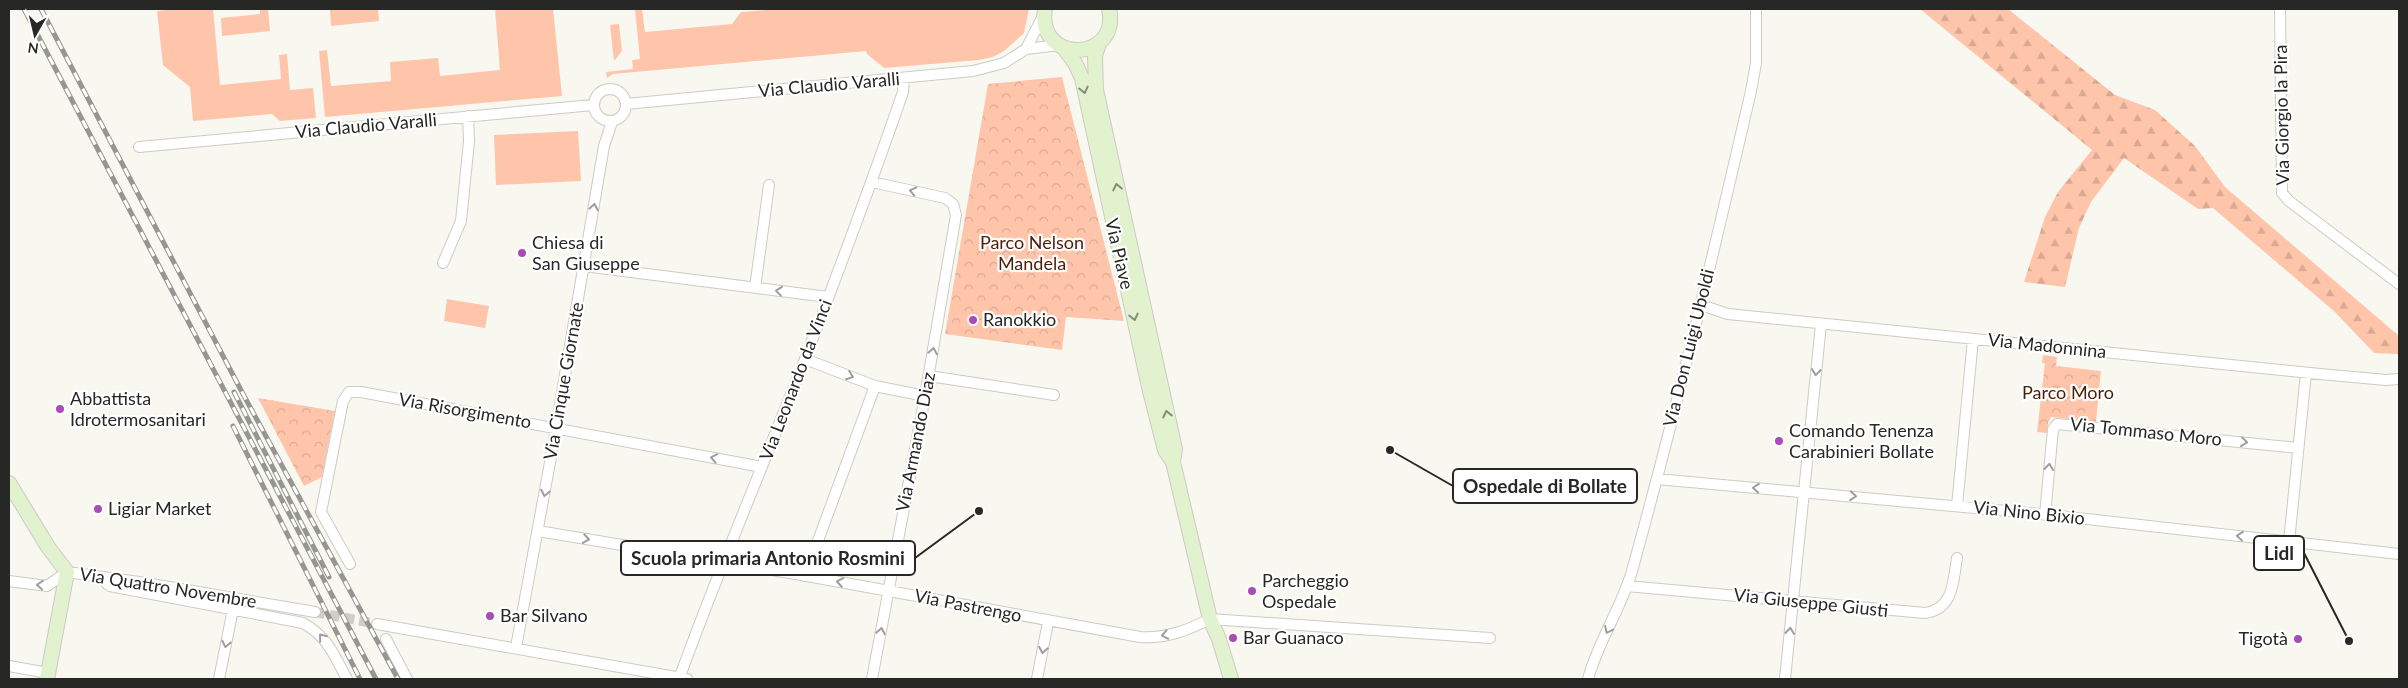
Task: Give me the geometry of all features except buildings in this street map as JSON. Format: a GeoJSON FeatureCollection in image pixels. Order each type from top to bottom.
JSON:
{"type":"FeatureCollection","features":[{"type":"Feature","properties":{"kind":"street","name":"Via Don Luigi Uboldi"},"geometry":{"type":"LineString","coordinates":[[1588,679],[1596,655],[1627,586],[1657,479],[1701,305],[1751,90],[1756,63],[1756,9]]}},
{"type":"Feature","properties":{"kind":"street","name":"Via Giorgio la Pira"},"geometry":{"type":"LineString","coordinates":[[2280,9],[2282,193],[2297,208],[2399,284]]}},
{"type":"Feature","properties":{"kind":"street","name":"Via Piave"},"geometry":{"type":"LineString","coordinates":[[1045,11],[1046,29],[1075,63],[1082,78],[1154,405],[1165,450],[1173,462],[1210,619],[1211,641],[1222,679]]}},
{"type":"Feature","properties":{"kind":"street"},"geometry":{"type":"LineString","coordinates":[[1026,49],[1045,11]]}},
{"type":"Feature","properties":{"kind":"street","name":"Via Piave"},"geometry":{"type":"LineString","coordinates":[[1112,12],[1107,31],[1099,43],[1095,56],[1096,90],[1175,449],[1173,462]]}},
{"type":"Feature","properties":{"kind":"street"},"geometry":{"type":"LineString","coordinates":[[1061,46],[1082,50],[1099,43]]}},
{"type":"Feature","properties":{"kind":"street","name":"Via Claudio Varalli"},"geometry":{"type":"LineString","coordinates":[[626,104],[990,68],[1009,60],[1026,49],[1061,46]]}},
{"type":"Feature","properties":{"kind":"street","name":"Via Leonardo da Vinci"},"geometry":{"type":"LineString","coordinates":[[682,679],[722,562],[805,359],[872,182],[903,92],[904,78]]}},
{"type":"Feature","properties":{"kind":"street"},"geometry":{"type":"LineString","coordinates":[[611,89],[623,95],[626,104],[623,116],[612,122],[601,120],[593,105],[600,92],[611,89]]}},
{"type":"Feature","properties":{"kind":"street","name":"Via Claudio Varalli"},"geometry":{"type":"LineString","coordinates":[[139,147],[593,105]]}},
{"type":"Feature","properties":{"kind":"street"},"geometry":{"type":"LineString","coordinates":[[443,263],[461,221],[469,141],[468,116]]}},
{"type":"Feature","properties":{"kind":"street","name":"Via Cinque Giornate"},"geometry":{"type":"LineString","coordinates":[[517,642],[605,142],[612,122]]}},
{"type":"Feature","properties":{"kind":"street","name":"Via Armando Diaz"},"geometry":{"type":"LineString","coordinates":[[872,182],[945,198],[953,204],[956,215],[929,376],[872,679]]}},
{"type":"Feature","properties":{"kind":"street"},"geometry":{"type":"LineString","coordinates":[[755,288],[769,184]]}},
{"type":"Feature","properties":{"kind":"street"},"geometry":{"type":"LineString","coordinates":[[584,266],[828,297]]}},
{"type":"Feature","properties":{"kind":"street","name":"Via Madonnina"},"geometry":{"type":"LineString","coordinates":[[1701,305],[1728,314],[2398,380]]}},
{"type":"Feature","properties":{"kind":"street"},"geometry":{"type":"LineString","coordinates":[[1785,679],[1821,324]]}},
{"type":"Feature","properties":{"kind":"street"},"geometry":{"type":"LineString","coordinates":[[1957,506],[1973,339]]}},
{"type":"Feature","properties":{"kind":"street"},"geometry":{"type":"LineString","coordinates":[[805,359],[875,386],[925,396]]}},
{"type":"Feature","properties":{"kind":"street"},"geometry":{"type":"LineString","coordinates":[[2289,542],[2306,372]]}},
{"type":"Feature","properties":{"kind":"street"},"geometry":{"type":"LineString","coordinates":[[929,376],[1054,395]]}},
{"type":"Feature","properties":{"kind":"street"},"geometry":{"type":"LineString","coordinates":[[805,576],[875,386]]}},
{"type":"Feature","properties":{"kind":"street","name":"Via Risorgimento"},"geometry":{"type":"LineString","coordinates":[[350,564],[321,512],[343,401],[349,392],[371,394],[762,467]]}},
{"type":"Feature","properties":{"kind":"street","name":"Via Tommaso Moro"},"geometry":{"type":"LineString","coordinates":[[2044,515],[2053,429],[2057,424],[2298,448]]}},
{"type":"Feature","properties":{"kind":"street","name":"Via Nino Bixio"},"geometry":{"type":"LineString","coordinates":[[1657,479],[1957,506],[2399,554]]}},
{"type":"Feature","properties":{"kind":"street","name":"Via Quattro Novembre"},"geometry":{"type":"LineString","coordinates":[[9,483],[48,547],[67,572],[315,612]]}},
{"type":"Feature","properties":{"kind":"street","name":"Via Pastrengo"},"geometry":{"type":"LineString","coordinates":[[538,531],[805,576],[1048,622],[1151,638],[1188,630],[1210,619]]}},
{"type":"Feature","properties":{"kind":"street","name":"Via Giuseppe Giusti"},"geometry":{"type":"LineString","coordinates":[[1627,586],[1929,613],[1942,607],[1949,599],[1956,558]]}},
{"type":"Feature","properties":{"kind":"street"},"geometry":{"type":"LineString","coordinates":[[9,581],[47,586],[67,572]]}},
{"type":"Feature","properties":{"kind":"street"},"geometry":{"type":"LineString","coordinates":[[9,666],[48,676],[67,572]]}},
{"type":"Feature","properties":{"kind":"street"},"geometry":{"type":"LineString","coordinates":[[105,577],[107,584],[110,586],[303,623],[317,631],[326,641],[347,679]]}},
{"type":"Feature","properties":{"kind":"street"},"geometry":{"type":"LineString","coordinates":[[219,679],[233,609]]}},
{"type":"Feature","properties":{"kind":"street","name":"Via Piave"},"geometry":{"type":"LineString","coordinates":[[1210,619],[1219,639],[1231,679]]}},
{"type":"Feature","properties":{"kind":"street"},"geometry":{"type":"LineString","coordinates":[[1210,619],[1490,638]]}},
{"type":"Feature","properties":{"kind":"street"},"geometry":{"type":"LineString","coordinates":[[1037,679],[1048,622]]}},
{"type":"Feature","properties":{"kind":"street"},"geometry":{"type":"LineString","coordinates":[[377,624],[651,676],[682,679]]}},
{"type":"Feature","properties":{"kind":"street"},"geometry":{"type":"LineString","coordinates":[[386,639],[407,679]]}},
{"type":"Feature","properties":{"kind":"green space"},"geometry":{"type":"Polygon","coordinates":[[[213,9],[220,85],[281,79],[279,55],[287,54],[290,90],[313,88],[316,118],[280,121],[272,114],[193,121],[190,87],[163,65],[157,11],[213,9]]]}},
{"type":"Feature","properties":{"kind":"green space"},"geometry":{"type":"Polygon","coordinates":[[[268,9],[270,31],[222,36],[221,18],[260,14],[260,10],[268,9]]]}},
{"type":"Feature","properties":{"kind":"green space"},"geometry":{"type":"Polygon","coordinates":[[[330,9],[378,9],[379,21],[331,26],[330,9]]]}},
{"type":"Feature","properties":{"kind":"green space"},"geometry":{"type":"Polygon","coordinates":[[[495,9],[553,9],[562,96],[325,117],[319,51],[327,50],[331,86],[391,81],[390,62],[438,58],[440,76],[500,70],[495,9]]]}},
{"type":"Feature","properties":{"kind":"green space"},"geometry":{"type":"Polygon","coordinates":[[[635,9],[642,9],[645,32],[732,24],[741,12],[779,9],[1029,9],[1024,33],[1004,51],[993,57],[979,60],[884,68],[866,51],[613,74],[607,78],[606,72],[633,69],[632,60],[640,59],[635,9]]]}},
{"type":"Feature","properties":{"kind":"green space"},"geometry":{"type":"Polygon","coordinates":[[[1920,9],[2008,9],[2115,95],[2155,110],[2195,146],[2225,187],[2399,336],[2399,354],[2374,353],[2335,312],[2213,208],[2198,209],[2124,158],[2091,202],[2079,228],[2065,287],[2024,282],[2045,217],[2058,192],[2092,150],[1920,9]]]}},
{"type":"Feature","properties":{"kind":"green space"},"geometry":{"type":"Polygon","coordinates":[[[619,24],[622,51],[614,61],[610,25],[619,24]]]}},
{"type":"Feature","properties":{"kind":"green space","name":"Parco Nelson Mandela"},"geometry":{"type":"Polygon","coordinates":[[[1062,77],[1124,321],[1066,317],[1062,350],[945,334],[988,84],[1062,77]]]}},
{"type":"Feature","properties":{"kind":"green space"},"geometry":{"type":"Polygon","coordinates":[[[578,131],[581,181],[496,185],[494,135],[578,131]]]}},
{"type":"Feature","properties":{"kind":"green space"},"geometry":{"type":"Polygon","coordinates":[[[447,299],[489,306],[485,328],[444,321],[447,299]]]}},
{"type":"Feature","properties":{"kind":"green space","name":"Parco Moro"},"geometry":{"type":"Polygon","coordinates":[[[2043,355],[2057,357],[2056,366],[2101,371],[2096,422],[2051,417],[2047,433],[2037,432],[2045,363],[2042,363],[2043,355]]]}},
{"type":"Feature","properties":{"kind":"green space"},"geometry":{"type":"Polygon","coordinates":[[[258,398],[335,411],[322,477],[304,486],[258,398]]]}},
{"type":"Feature","properties":{"kind":"tunnel"},"geometry":{"type":"LineString","coordinates":[[315,612],[377,624]]}},
{"type":"Feature","properties":{"kind":"railway"},"geometry":{"type":"LineString","coordinates":[[24,9],[376,679]]}},
{"type":"Feature","properties":{"kind":"railway"},"geometry":{"type":"LineString","coordinates":[[41,9],[243,394],[398,679]]}},
{"type":"Feature","properties":{"kind":"railway"},"geometry":{"type":"LineString","coordinates":[[234,392],[329,577]]}},
{"type":"Feature","properties":{"kind":"railway"},"geometry":{"type":"LineString","coordinates":[[233,426],[360,679]]}},
{"type":"Feature","properties":{"kind":"place","name":"Chiesa di San Giuseppe"},"geometry":{"type":"Point","coordinates":[522,253]}},
{"type":"Feature","properties":{"kind":"place","name":"Ranokkio"},"geometry":{"type":"Point","coordinates":[973,320]}},
{"type":"Feature","properties":{"kind":"place","name":"Abbattista Idrotermosanitari"},"geometry":{"type":"Point","coordinates":[60,409]}},
{"type":"Feature","properties":{"kind":"place","name":"Comando Tenenza Carabinieri Bollate"},"geometry":{"type":"Point","coordinates":[1779,441]}},
{"type":"Feature","properties":{"kind":"place","name":"Ospedale di Bollate"},"geometry":{"type":"Point","coordinates":[1390,450]}},
{"type":"Feature","properties":{"kind":"place","name":"Ligiar Market"},"geometry":{"type":"Point","coordinates":[98,509]}},
{"type":"Feature","properties":{"kind":"place","name":"Scuola primaria Antonio Rosmini"},"geometry":{"type":"Point","coordinates":[979,511]}},
{"type":"Feature","properties":{"kind":"place","name":"Parcheggio Ospedale"},"geometry":{"type":"Point","coordinates":[1252,591]}},
{"type":"Feature","properties":{"kind":"place","name":"Bar Silvano"},"geometry":{"type":"Point","coordinates":[490,616]}},
{"type":"Feature","properties":{"kind":"place","name":"Bar Guanaco"},"geometry":{"type":"Point","coordinates":[1233,638]}},
{"type":"Feature","properties":{"kind":"place","name":"Tigotà"},"geometry":{"type":"Point","coordinates":[2298,639]}},
{"type":"Feature","properties":{"kind":"place","name":"Lidl"},"geometry":{"type":"Point","coordinates":[2349,641]}}]}
